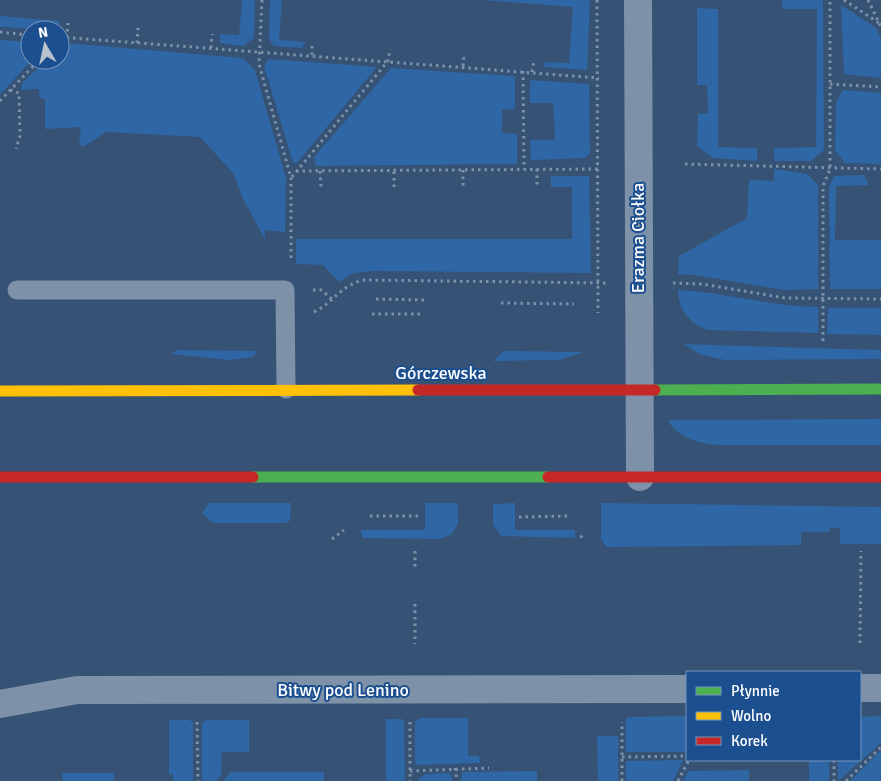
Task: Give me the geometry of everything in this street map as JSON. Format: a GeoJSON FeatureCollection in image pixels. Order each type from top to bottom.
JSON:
{"type":"FeatureCollection","features":[{"type":"Feature","properties":{"kind":"main road","name":"Górczewska"},"geometry":{"type":"LineString","coordinates":[[0,391],[881,389]]}},
{"type":"Feature","properties":{"kind":"main road"},"geometry":{"type":"LineString","coordinates":[[0,477],[881,477]]}},
{"type":"Feature","properties":{"kind":"street","name":"Erazma Ciołka"},"geometry":{"type":"LineString","coordinates":[[638,0],[640,477]]}},
{"type":"Feature","properties":{"kind":"street"},"geometry":{"type":"LineString","coordinates":[[861,688],[881,688]]}},
{"type":"Feature","properties":{"kind":"street","name":"Bitwy pod Lenino"},"geometry":{"type":"LineString","coordinates":[[0,704],[77,690],[686,689]]}},
{"type":"Feature","properties":{"kind":"lane"},"geometry":{"type":"LineString","coordinates":[[17,290],[285,290],[286,389]]}},
{"type":"Feature","properties":{"kind":"path"},"geometry":{"type":"LineString","coordinates":[[262,0],[259,64],[291,178],[291,271]]}},
{"type":"Feature","properties":{"kind":"path"},"geometry":{"type":"LineString","coordinates":[[597,0],[599,78],[598,313]]}},
{"type":"Feature","properties":{"kind":"path"},"geometry":{"type":"LineString","coordinates":[[823,340],[823,186],[830,169],[830,0]]}},
{"type":"Feature","properties":{"kind":"path"},"geometry":{"type":"LineString","coordinates":[[844,0],[880,25]]}},
{"type":"Feature","properties":{"kind":"path"},"geometry":{"type":"LineString","coordinates":[[868,0],[880,25]]}},
{"type":"Feature","properties":{"kind":"path"},"geometry":{"type":"LineString","coordinates":[[137,43],[138,28]]}},
{"type":"Feature","properties":{"kind":"path"},"geometry":{"type":"LineString","coordinates":[[0,32],[20,34]]}},
{"type":"Feature","properties":{"kind":"path"},"geometry":{"type":"LineString","coordinates":[[211,48],[212,34]]}},
{"type":"Feature","properties":{"kind":"path"},"geometry":{"type":"LineString","coordinates":[[70,39],[463,66],[599,78]]}},
{"type":"Feature","properties":{"kind":"path"},"geometry":{"type":"LineString","coordinates":[[312,43],[312,55]]}},
{"type":"Feature","properties":{"kind":"path"},"geometry":{"type":"LineString","coordinates":[[291,178],[388,61],[390,49]]}},
{"type":"Feature","properties":{"kind":"path"},"geometry":{"type":"LineString","coordinates":[[463,66],[464,55]]}},
{"type":"Feature","properties":{"kind":"path"},"geometry":{"type":"LineString","coordinates":[[532,72],[534,61]]}},
{"type":"Feature","properties":{"kind":"path"},"geometry":{"type":"LineString","coordinates":[[0,101],[29,70]]}},
{"type":"Feature","properties":{"kind":"path"},"geometry":{"type":"LineString","coordinates":[[522,71],[524,170]]}},
{"type":"Feature","properties":{"kind":"path"},"geometry":{"type":"LineString","coordinates":[[830,84],[881,87]]}},
{"type":"Feature","properties":{"kind":"path"},"geometry":{"type":"LineString","coordinates":[[10,90],[19,93],[20,136],[16,148]]}},
{"type":"Feature","properties":{"kind":"path"},"geometry":{"type":"LineString","coordinates":[[685,164],[881,169]]}},
{"type":"Feature","properties":{"kind":"path"},"geometry":{"type":"LineString","coordinates":[[537,169],[537,187]]}},
{"type":"Feature","properties":{"kind":"path"},"geometry":{"type":"LineString","coordinates":[[296,172],[599,169]]}},
{"type":"Feature","properties":{"kind":"path"},"geometry":{"type":"LineString","coordinates":[[394,170],[394,187]]}},
{"type":"Feature","properties":{"kind":"path"},"geometry":{"type":"LineString","coordinates":[[463,170],[463,187]]}},
{"type":"Feature","properties":{"kind":"path"},"geometry":{"type":"LineString","coordinates":[[320,171],[321,187]]}},
{"type":"Feature","properties":{"kind":"path"},"geometry":{"type":"LineString","coordinates":[[306,314],[326,306],[350,284],[365,280],[608,283]]}},
{"type":"Feature","properties":{"kind":"path"},"geometry":{"type":"LineString","coordinates":[[668,282],[702,284],[785,298],[881,299]]}},
{"type":"Feature","properties":{"kind":"path"},"geometry":{"type":"LineString","coordinates":[[376,299],[424,300]]}},
{"type":"Feature","properties":{"kind":"path"},"geometry":{"type":"LineString","coordinates":[[500,303],[574,304]]}},
{"type":"Feature","properties":{"kind":"path"},"geometry":{"type":"LineString","coordinates":[[372,314],[421,314]]}},
{"type":"Feature","properties":{"kind":"path"},"geometry":{"type":"LineString","coordinates":[[370,516],[420,516]]}},
{"type":"Feature","properties":{"kind":"path"},"geometry":{"type":"LineString","coordinates":[[519,516],[567,516]]}},
{"type":"Feature","properties":{"kind":"path"},"geometry":{"type":"LineString","coordinates":[[332,539],[344,530]]}},
{"type":"Feature","properties":{"kind":"path"},"geometry":{"type":"LineString","coordinates":[[582,532],[582,538]]}},
{"type":"Feature","properties":{"kind":"path"},"geometry":{"type":"LineString","coordinates":[[415,551],[415,569]]}},
{"type":"Feature","properties":{"kind":"path"},"geometry":{"type":"LineString","coordinates":[[860,643],[861,551]]}},
{"type":"Feature","properties":{"kind":"path"},"geometry":{"type":"LineString","coordinates":[[415,604],[415,644]]}},
{"type":"Feature","properties":{"kind":"path"},"geometry":{"type":"LineString","coordinates":[[410,713],[410,781]]}},
{"type":"Feature","properties":{"kind":"path"},"geometry":{"type":"LineString","coordinates":[[197,714],[198,781]]}},
{"type":"Feature","properties":{"kind":"path"},"geometry":{"type":"LineString","coordinates":[[622,720],[622,781]]}},
{"type":"Feature","properties":{"kind":"path"},"geometry":{"type":"LineString","coordinates":[[846,781],[881,746]]}},
{"type":"Feature","properties":{"kind":"path"},"geometry":{"type":"LineString","coordinates":[[622,757],[686,756]]}},
{"type":"Feature","properties":{"kind":"path"},"geometry":{"type":"LineString","coordinates":[[678,781],[688,761]]}},
{"type":"Feature","properties":{"kind":"path"},"geometry":{"type":"LineString","coordinates":[[834,761],[834,781]]}},
{"type":"Feature","properties":{"kind":"path"},"geometry":{"type":"LineString","coordinates":[[455,768],[457,781]]}},
{"type":"Feature","properties":{"kind":"path"},"geometry":{"type":"LineString","coordinates":[[410,770],[489,768]]}},
{"type":"Feature","properties":{"kind":"shaded area"},"geometry":{"type":"Polygon","coordinates":[[[242,0],[255,0],[254,38],[243,46],[220,43],[220,34],[239,35],[242,0]]]}},
{"type":"Feature","properties":{"kind":"shaded area"},"geometry":{"type":"Polygon","coordinates":[[[270,0],[282,0],[279,40],[306,42],[302,48],[274,46],[269,39],[270,0]]]}},
{"type":"Feature","properties":{"kind":"shaded area"},"geometry":{"type":"Polygon","coordinates":[[[482,0],[590,0],[587,70],[544,67],[545,62],[569,63],[573,7],[482,0]]]}},
{"type":"Feature","properties":{"kind":"shaded area"},"geometry":{"type":"Polygon","coordinates":[[[782,0],[823,0],[824,150],[811,161],[774,161],[774,148],[816,147],[817,9],[782,9],[782,0]]]}},
{"type":"Feature","properties":{"kind":"shaded area"},"geometry":{"type":"Polygon","coordinates":[[[841,5],[876,28],[881,38],[881,78],[844,74],[841,5]]]}},
{"type":"Feature","properties":{"kind":"shaded area"},"geometry":{"type":"Polygon","coordinates":[[[697,8],[718,9],[718,147],[757,148],[757,161],[713,158],[697,146],[698,114],[708,113],[707,85],[697,85],[697,8]]]}},
{"type":"Feature","properties":{"kind":"shaded area"},"geometry":{"type":"Polygon","coordinates":[[[0,16],[47,20],[20,20],[20,28],[0,27],[0,16]]]}},
{"type":"Feature","properties":{"kind":"shaded area"},"geometry":{"type":"Polygon","coordinates":[[[0,40],[20,41],[20,70],[23,70],[0,95],[0,40]]]}},
{"type":"Feature","properties":{"kind":"shaded area"},"geometry":{"type":"Polygon","coordinates":[[[70,43],[243,58],[255,70],[286,178],[285,232],[265,230],[265,239],[243,199],[233,173],[200,137],[106,132],[83,147],[79,144],[81,127],[45,129],[45,99],[39,98],[39,89],[21,90],[22,83],[36,70],[70,70],[70,43]]]}},
{"type":"Feature","properties":{"kind":"shaded area"},"geometry":{"type":"Polygon","coordinates":[[[269,59],[377,67],[297,163],[293,163],[264,66],[269,59]]]}},
{"type":"Feature","properties":{"kind":"shaded area"},"geometry":{"type":"Polygon","coordinates":[[[391,68],[515,76],[515,109],[502,110],[502,133],[517,134],[517,164],[316,166],[314,157],[391,68]]]}},
{"type":"Feature","properties":{"kind":"shaded area"},"geometry":{"type":"Polygon","coordinates":[[[530,80],[589,84],[590,154],[585,158],[531,160],[530,140],[555,140],[553,103],[530,103],[530,80]]]}},
{"type":"Feature","properties":{"kind":"shaded area"},"geometry":{"type":"Polygon","coordinates":[[[843,90],[881,93],[881,164],[845,163],[835,150],[836,102],[843,90]]]}},
{"type":"Feature","properties":{"kind":"shaded area"},"geometry":{"type":"Polygon","coordinates":[[[774,169],[807,174],[818,185],[818,289],[785,290],[695,275],[678,274],[679,256],[747,218],[749,180],[774,181],[774,169]]]}},
{"type":"Feature","properties":{"kind":"shaded area"},"geometry":{"type":"Polygon","coordinates":[[[864,175],[869,185],[836,186],[835,240],[881,240],[881,289],[830,289],[829,187],[834,176],[864,175]]]}},
{"type":"Feature","properties":{"kind":"shaded area"},"geometry":{"type":"Polygon","coordinates":[[[551,176],[589,176],[591,273],[372,271],[354,273],[339,282],[323,265],[296,264],[296,239],[572,239],[572,187],[551,187],[551,176]]]}},
{"type":"Feature","properties":{"kind":"shaded area"},"geometry":{"type":"Polygon","coordinates":[[[678,290],[696,291],[783,305],[818,307],[818,333],[708,330],[695,324],[686,315],[680,304],[678,290]]]}},
{"type":"Feature","properties":{"kind":"shaded area"},"geometry":{"type":"Polygon","coordinates":[[[828,308],[881,308],[881,335],[827,334],[828,308]]]}},
{"type":"Feature","properties":{"kind":"shaded area"},"geometry":{"type":"Polygon","coordinates":[[[684,344],[881,350],[881,359],[725,360],[701,355],[684,344]]]}},
{"type":"Feature","properties":{"kind":"shaded area"},"geometry":{"type":"Polygon","coordinates":[[[176,350],[258,351],[253,357],[229,360],[172,354],[176,350]]]}},
{"type":"Feature","properties":{"kind":"shaded area"},"geometry":{"type":"Polygon","coordinates":[[[504,351],[584,352],[559,360],[493,361],[504,351]]]}},
{"type":"Feature","properties":{"kind":"shaded area"},"geometry":{"type":"Polygon","coordinates":[[[881,419],[881,445],[718,445],[691,439],[679,433],[669,423],[669,420],[881,419]]]}},
{"type":"Feature","properties":{"kind":"shaded area"},"geometry":{"type":"Polygon","coordinates":[[[209,503],[291,503],[290,521],[285,523],[213,523],[202,513],[209,503]]]}},
{"type":"Feature","properties":{"kind":"shaded area"},"geometry":{"type":"Polygon","coordinates":[[[425,503],[458,503],[458,524],[452,534],[440,539],[362,538],[361,530],[425,530],[425,503]]]}},
{"type":"Feature","properties":{"kind":"shaded area"},"geometry":{"type":"Polygon","coordinates":[[[515,503],[515,530],[575,530],[575,538],[501,536],[493,525],[493,504],[515,503]]]}},
{"type":"Feature","properties":{"kind":"shaded area"},"geometry":{"type":"Polygon","coordinates":[[[601,503],[881,507],[881,544],[840,544],[840,528],[830,528],[829,532],[801,532],[801,545],[607,547],[601,540],[601,503]]]}},
{"type":"Feature","properties":{"kind":"shaded area"},"geometry":{"type":"Polygon","coordinates":[[[686,716],[686,752],[626,752],[626,719],[628,717],[686,716]]]}},
{"type":"Feature","properties":{"kind":"shaded area"},"geometry":{"type":"Polygon","coordinates":[[[881,716],[881,743],[861,761],[861,717],[881,716]]]}},
{"type":"Feature","properties":{"kind":"shaded area"},"geometry":{"type":"Polygon","coordinates":[[[420,718],[468,718],[468,756],[479,756],[480,763],[418,765],[415,762],[415,721],[420,718]]]}},
{"type":"Feature","properties":{"kind":"shaded area"},"geometry":{"type":"Polygon","coordinates":[[[386,719],[402,719],[404,722],[405,781],[386,781],[386,719]]]}},
{"type":"Feature","properties":{"kind":"shaded area"},"geometry":{"type":"Polygon","coordinates":[[[169,720],[190,720],[193,723],[193,781],[173,781],[173,774],[169,774],[169,720]]]}},
{"type":"Feature","properties":{"kind":"shaded area"},"geometry":{"type":"Polygon","coordinates":[[[206,720],[249,720],[249,752],[222,752],[221,775],[216,781],[202,781],[202,724],[206,720]]]}},
{"type":"Feature","properties":{"kind":"shaded area"},"geometry":{"type":"Polygon","coordinates":[[[597,736],[618,736],[618,781],[598,781],[597,736]]]}},
{"type":"Feature","properties":{"kind":"shaded area"},"geometry":{"type":"Polygon","coordinates":[[[881,750],[881,781],[850,781],[881,750]]]}},
{"type":"Feature","properties":{"kind":"shaded area"},"geometry":{"type":"Polygon","coordinates":[[[683,760],[673,781],[626,781],[626,761],[683,760]]]}},
{"type":"Feature","properties":{"kind":"shaded area"},"geometry":{"type":"Polygon","coordinates":[[[809,761],[829,761],[829,781],[809,781],[809,761]]]}},
{"type":"Feature","properties":{"kind":"shaded area"},"geometry":{"type":"Polygon","coordinates":[[[838,761],[861,761],[838,781],[838,761]]]}},
{"type":"Feature","properties":{"kind":"shaded area"},"geometry":{"type":"Polygon","coordinates":[[[749,770],[749,781],[683,781],[689,771],[749,770]]]}},
{"type":"Feature","properties":{"kind":"shaded area"},"geometry":{"type":"Polygon","coordinates":[[[537,771],[537,781],[461,781],[462,772],[537,771]]]}},
{"type":"Feature","properties":{"kind":"shaded area"},"geometry":{"type":"Polygon","coordinates":[[[231,772],[324,772],[324,781],[223,781],[231,772]]]}},
{"type":"Feature","properties":{"kind":"shaded area"},"geometry":{"type":"Polygon","coordinates":[[[62,773],[114,773],[114,781],[63,781],[62,773]]]}},
{"type":"Feature","properties":{"kind":"shaded area"},"geometry":{"type":"Polygon","coordinates":[[[449,773],[453,781],[417,781],[425,774],[449,773]]]}},
{"type":"Feature","properties":{"kind":"traffic: fast"},"geometry":{"type":"LineString","coordinates":[[655,390],[881,389]]}},
{"type":"Feature","properties":{"kind":"traffic: fast"},"geometry":{"type":"LineString","coordinates":[[253,477],[548,477]]}},
{"type":"Feature","properties":{"kind":"traffic: slow"},"geometry":{"type":"LineString","coordinates":[[0,391],[418,390]]}},
{"type":"Feature","properties":{"kind":"traffic: jam"},"geometry":{"type":"LineString","coordinates":[[418,390],[655,390]]}},
{"type":"Feature","properties":{"kind":"traffic: jam"},"geometry":{"type":"LineString","coordinates":[[0,477],[253,477]]}},
{"type":"Feature","properties":{"kind":"traffic: jam"},"geometry":{"type":"LineString","coordinates":[[548,477],[881,477]]}}]}
